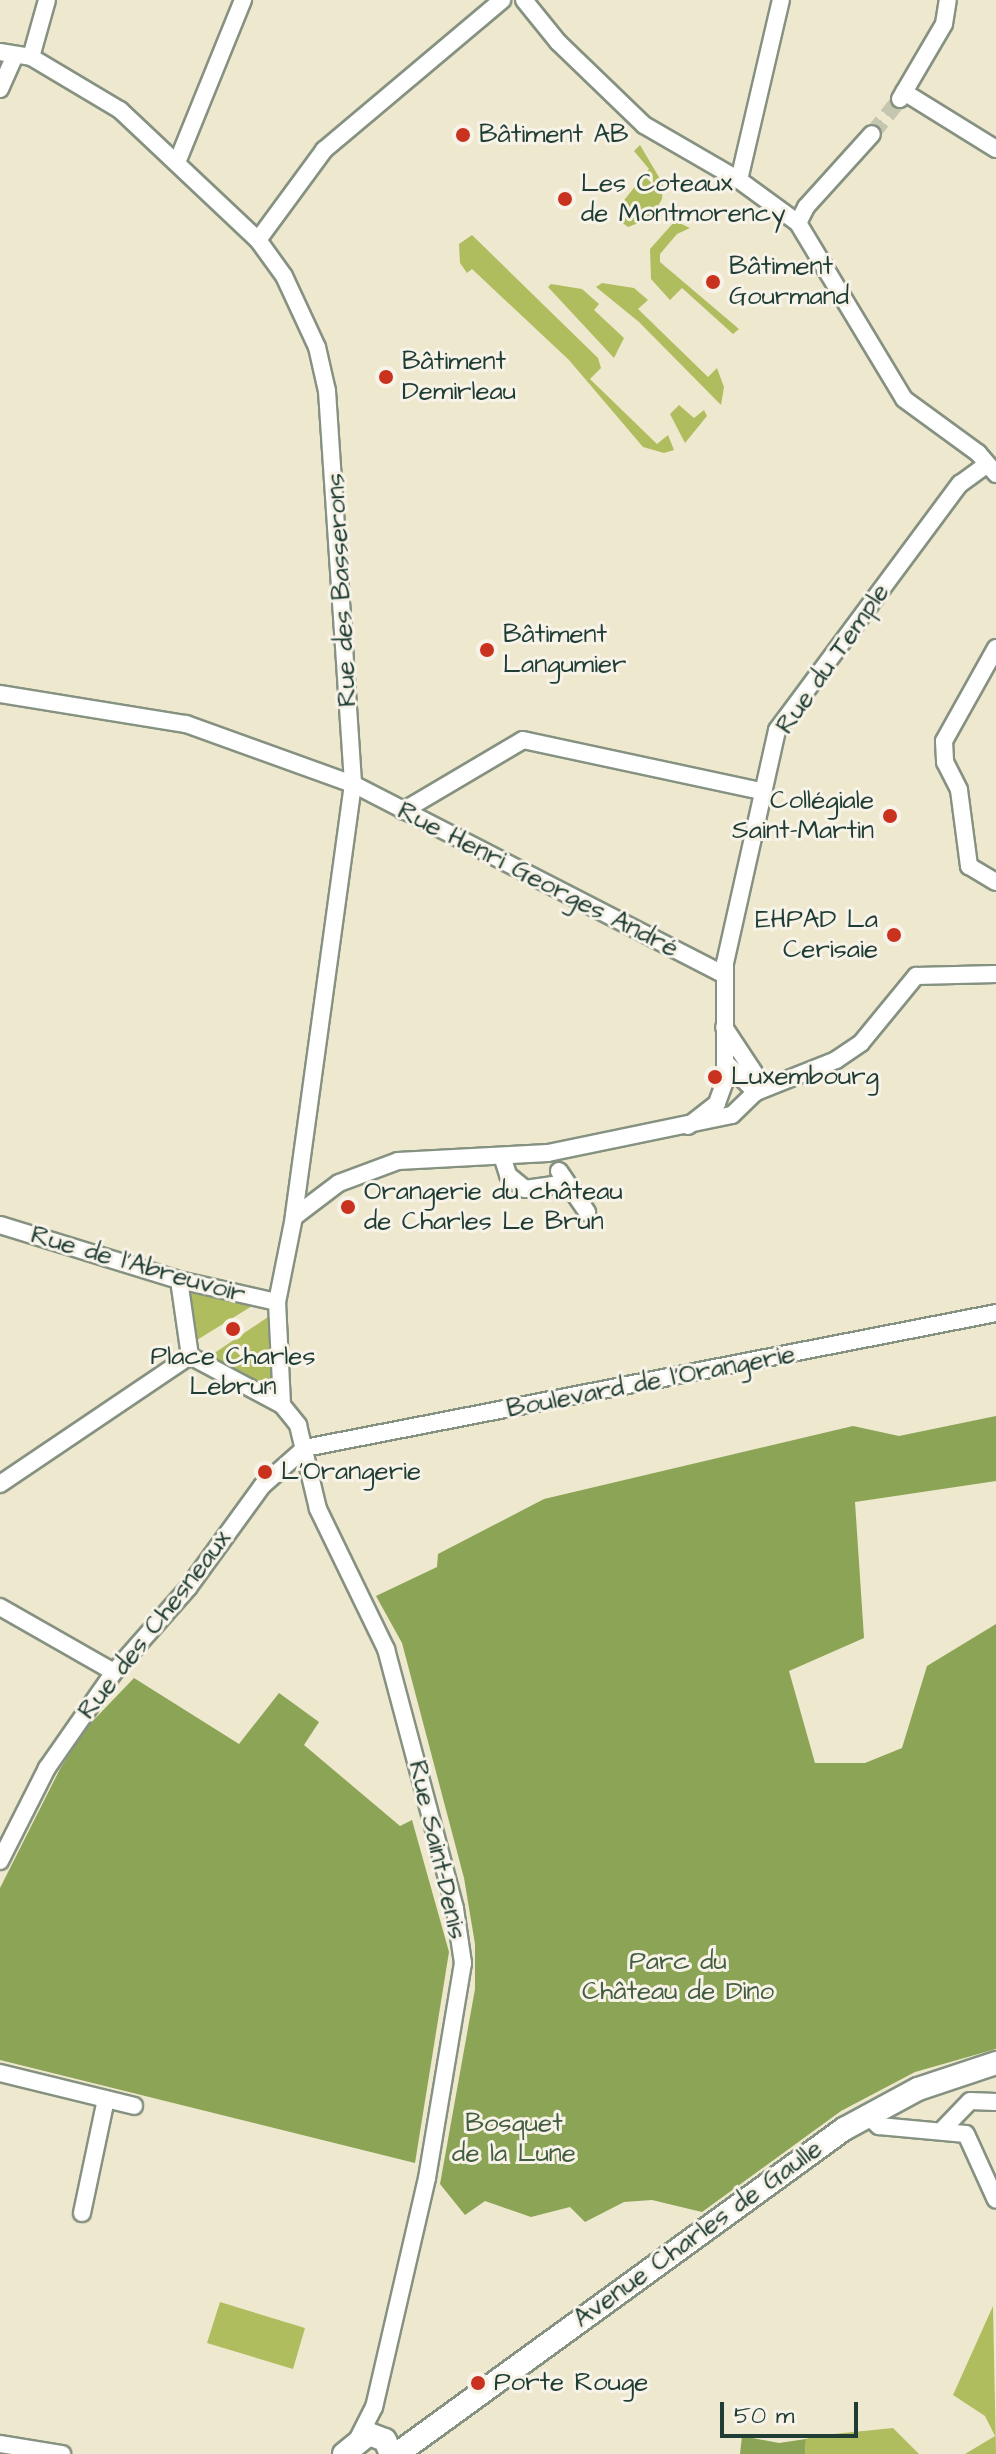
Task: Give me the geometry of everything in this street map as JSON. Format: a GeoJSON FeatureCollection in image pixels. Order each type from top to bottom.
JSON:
{"type":"FeatureCollection","features":[{"type":"Feature","properties":{"kind":"main road","name":"Avenue Charles de Gaulle"},"geometry":{"type":"LineString","coordinates":[[370,2447],[418,2438],[866,2114],[936,2082],[996,2063]]}},
{"type":"Feature","properties":{"kind":"street"},"geometry":{"type":"LineString","coordinates":[[0,89],[47,0]]}},
{"type":"Feature","properties":{"kind":"street"},"geometry":{"type":"LineString","coordinates":[[178,160],[243,0]]}},
{"type":"Feature","properties":{"kind":"street"},"geometry":{"type":"LineString","coordinates":[[258,240],[324,150],[502,0]]}},
{"type":"Feature","properties":{"kind":"street"},"geometry":{"type":"LineString","coordinates":[[524,0],[558,42],[644,125],[739,180],[798,223],[904,399],[978,453],[992,469]]}},
{"type":"Feature","properties":{"kind":"street"},"geometry":{"type":"LineString","coordinates":[[739,180],[781,0]]}},
{"type":"Feature","properties":{"kind":"street"},"geometry":{"type":"LineString","coordinates":[[948,0],[944,24],[902,96],[996,149]]}},
{"type":"Feature","properties":{"kind":"street","name":"Rue des Basserons"},"geometry":{"type":"LineString","coordinates":[[16,55],[120,110],[178,160],[258,240],[284,276],[317,347],[327,391],[353,784],[294,1217],[277,1302],[282,1405]]}},
{"type":"Feature","properties":{"kind":"street"},"geometry":{"type":"LineString","coordinates":[[798,223],[806,207],[872,134]]}},
{"type":"Feature","properties":{"kind":"street","name":"Rue du Temple"},"geometry":{"type":"LineString","coordinates":[[688,1126],[717,1103],[726,1063],[723,974],[760,791],[777,730],[960,484],[992,469]]}},
{"type":"Feature","properties":{"kind":"street"},"geometry":{"type":"LineString","coordinates":[[996,648],[944,741],[945,762],[959,790],[969,866],[996,882]]}},
{"type":"Feature","properties":{"kind":"street","name":"Rue Henri Georges André"},"geometry":{"type":"LineString","coordinates":[[0,694],[186,724],[353,784],[723,974]]}},
{"type":"Feature","properties":{"kind":"street"},"geometry":{"type":"LineString","coordinates":[[403,811],[523,740],[760,791]]}},
{"type":"Feature","properties":{"kind":"street"},"geometry":{"type":"LineString","coordinates":[[294,1217],[339,1183],[379,1166],[419,1158],[548,1153],[732,1115],[756,1092],[836,1060],[861,1043],[916,976],[996,974]]}},
{"type":"Feature","properties":{"kind":"street"},"geometry":{"type":"LineString","coordinates":[[724,1027],[755,1074],[756,1092]]}},
{"type":"Feature","properties":{"kind":"street"},"geometry":{"type":"LineString","coordinates":[[726,1063],[756,1092]]}},
{"type":"Feature","properties":{"kind":"street"},"geometry":{"type":"LineString","coordinates":[[548,1153],[587,1212]]}},
{"type":"Feature","properties":{"kind":"street"},"geometry":{"type":"LineString","coordinates":[[502,1156],[508,1175],[525,1189],[559,1184],[562,1175]]}},
{"type":"Feature","properties":{"kind":"street","name":"Rue de l'Abreuvoir"},"geometry":{"type":"LineString","coordinates":[[0,1225],[179,1280],[277,1302]]}},
{"type":"Feature","properties":{"kind":"street"},"geometry":{"type":"LineString","coordinates":[[179,1280],[190,1356]]}},
{"type":"Feature","properties":{"kind":"street","name":"Boulevard de l'Orangerie"},"geometry":{"type":"LineString","coordinates":[[305,1448],[996,1313]]}},
{"type":"Feature","properties":{"kind":"street"},"geometry":{"type":"LineString","coordinates":[[190,1356],[282,1405],[298,1425],[305,1448]]}},
{"type":"Feature","properties":{"kind":"street"},"geometry":{"type":"LineString","coordinates":[[0,1484],[190,1356]]}},
{"type":"Feature","properties":{"kind":"street","name":"Rue des Chesneaux"},"geometry":{"type":"LineString","coordinates":[[0,1861],[47,1768],[114,1672],[188,1588],[273,1474],[305,1448]]}},
{"type":"Feature","properties":{"kind":"street","name":"Rue Saint-Denis"},"geometry":{"type":"LineString","coordinates":[[305,1448],[318,1509],[386,1649],[455,1909],[463,1963],[427,2178],[374,2407],[370,2447]]}},
{"type":"Feature","properties":{"kind":"street"},"geometry":{"type":"LineString","coordinates":[[0,1607],[114,1672]]}},
{"type":"Feature","properties":{"kind":"street"},"geometry":{"type":"LineString","coordinates":[[0,2073],[134,2106]]}},
{"type":"Feature","properties":{"kind":"street"},"geometry":{"type":"LineString","coordinates":[[82,2213],[106,2099]]}},
{"type":"Feature","properties":{"kind":"street"},"geometry":{"type":"LineString","coordinates":[[944,2128],[970,2101],[996,2102]]}},
{"type":"Feature","properties":{"kind":"street"},"geometry":{"type":"LineString","coordinates":[[866,2114],[879,2126],[944,2128],[966,2134],[996,2200]]}},
{"type":"Feature","properties":{"kind":"street"},"geometry":{"type":"LineString","coordinates":[[0,2444],[62,2454]]}},
{"type":"Feature","properties":{"kind":"green space"},"geometry":{"type":"Polygon","coordinates":[[[640,145],[663,184],[662,199],[651,218],[628,227],[620,221],[628,210],[621,204],[649,169],[634,151],[640,145]]]}},
{"type":"Feature","properties":{"kind":"green space"},"geometry":{"type":"Polygon","coordinates":[[[675,221],[690,228],[677,234],[660,254],[660,262],[739,329],[733,334],[682,288],[670,300],[651,279],[650,249],[675,221]]]}},
{"type":"Feature","properties":{"kind":"green space"},"geometry":{"type":"Polygon","coordinates":[[[472,235],[598,358],[601,368],[590,379],[657,444],[668,435],[674,450],[664,453],[643,447],[569,360],[472,269],[467,273],[460,263],[459,244],[472,235]]]}},
{"type":"Feature","properties":{"kind":"green space"},"geometry":{"type":"Polygon","coordinates":[[[602,283],[634,288],[648,300],[638,309],[708,377],[717,368],[724,387],[721,405],[639,322],[596,287],[602,283]]]}},
{"type":"Feature","properties":{"kind":"green space"},"geometry":{"type":"Polygon","coordinates":[[[551,284],[582,289],[599,304],[594,310],[624,338],[614,358],[548,287],[551,284]]]}},
{"type":"Feature","properties":{"kind":"green space"},"geometry":{"type":"Polygon","coordinates":[[[679,405],[694,418],[704,410],[707,416],[685,443],[670,414],[679,405]]]}},
{"type":"Feature","properties":{"kind":"green space"},"geometry":{"type":"Polygon","coordinates":[[[191,1293],[252,1306],[197,1340],[191,1293]]]}},
{"type":"Feature","properties":{"kind":"green space"},"geometry":{"type":"Polygon","coordinates":[[[268,1317],[271,1388],[210,1356],[268,1317]]]}},
{"type":"Feature","properties":{"kind":"green space","name":"Parc du Château de Dino"},"geometry":{"type":"Polygon","coordinates":[[[996,1416],[996,1481],[855,1502],[864,1638],[789,1671],[815,1763],[865,1763],[902,1748],[927,1666],[996,1624],[996,2049],[915,2072],[841,2111],[702,2212],[652,2200],[624,2202],[585,2222],[570,2207],[531,2217],[485,2201],[465,2215],[440,2184],[475,1989],[475,1944],[464,1878],[402,1643],[376,1596],[437,1567],[438,1554],[544,1499],[853,1426],[899,1436],[996,1416]]]}},
{"type":"Feature","properties":{"kind":"green space"},"geometry":{"type":"Polygon","coordinates":[[[134,1678],[239,1744],[279,1693],[319,1722],[304,1745],[400,1826],[412,1820],[449,1952],[415,2163],[0,2060],[0,1888],[60,1769],[86,1728],[134,1678]]]}},
{"type":"Feature","properties":{"kind":"green space"},"geometry":{"type":"Polygon","coordinates":[[[220,2302],[305,2328],[293,2369],[207,2343],[220,2302]]]}},
{"type":"Feature","properties":{"kind":"green space"},"geometry":{"type":"Polygon","coordinates":[[[993,2306],[996,2454],[965,2454],[995,2436],[985,2416],[953,2395],[993,2306]]]}},
{"type":"Feature","properties":{"kind":"green space"},"geometry":{"type":"Polygon","coordinates":[[[893,2428],[919,2454],[805,2454],[806,2439],[814,2436],[893,2428]]]}},
{"type":"Feature","properties":{"kind":"green space"},"geometry":{"type":"Polygon","coordinates":[[[742,2436],[779,2443],[806,2439],[805,2454],[740,2454],[742,2436]]]}},
{"type":"Feature","properties":{"kind":"tunnel"},"geometry":{"type":"LineString","coordinates":[[872,134],[900,99]]}},
{"type":"Feature","properties":{"kind":"place","name":"Bâtiment AB"},"geometry":{"type":"Point","coordinates":[463,135]}},
{"type":"Feature","properties":{"kind":"place","name":"Les Coteaux de Montmorency"},"geometry":{"type":"Point","coordinates":[565,199]}},
{"type":"Feature","properties":{"kind":"place","name":"Bâtiment Gourmand"},"geometry":{"type":"Point","coordinates":[713,282]}},
{"type":"Feature","properties":{"kind":"place","name":"Bâtiment Demirleau"},"geometry":{"type":"Point","coordinates":[386,377]}},
{"type":"Feature","properties":{"kind":"place","name":"Bâtiment Langumier"},"geometry":{"type":"Point","coordinates":[487,650]}},
{"type":"Feature","properties":{"kind":"place","name":"Collégiale Saint-Martin"},"geometry":{"type":"Point","coordinates":[890,816]}},
{"type":"Feature","properties":{"kind":"place","name":"EHPAD La Cerisaie"},"geometry":{"type":"Point","coordinates":[894,935]}},
{"type":"Feature","properties":{"kind":"place","name":"Luxembourg"},"geometry":{"type":"Point","coordinates":[715,1077]}},
{"type":"Feature","properties":{"kind":"place","name":"Orangerie du château de Charles Le Brun"},"geometry":{"type":"Point","coordinates":[348,1207]}},
{"type":"Feature","properties":{"kind":"place","name":"Place Charles Lebrun"},"geometry":{"type":"Point","coordinates":[233,1329]}},
{"type":"Feature","properties":{"kind":"place","name":"L'Orangerie"},"geometry":{"type":"Point","coordinates":[265,1472]}},
{"type":"Feature","properties":{"kind":"place","name":"Porte Rouge"},"geometry":{"type":"Point","coordinates":[478,2383]}},
{"type":"Feature","properties":{"kind":"park label","name":"Bosquet de la Lune"},"geometry":{"type":"Point","coordinates":[514,2139]}}]}
